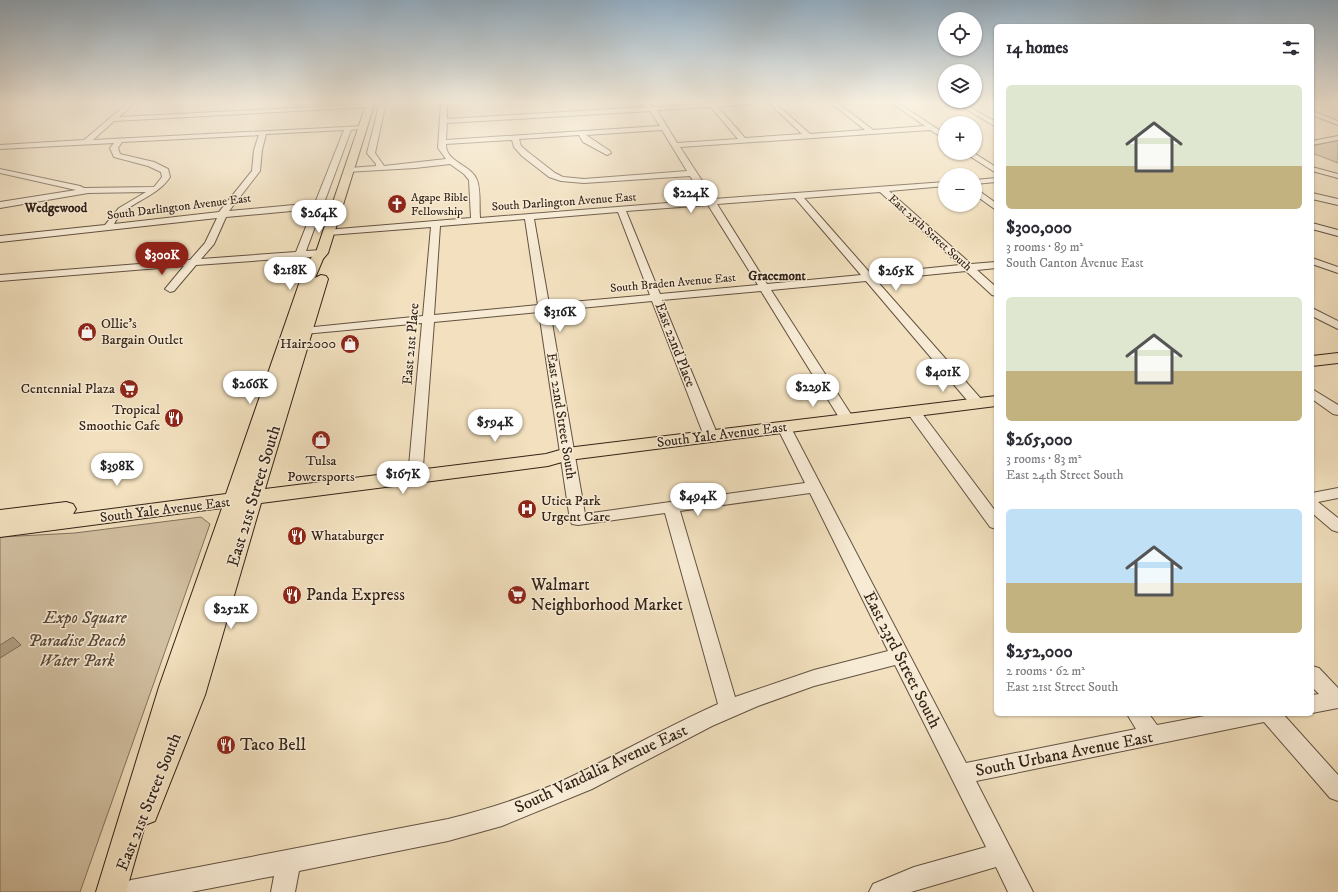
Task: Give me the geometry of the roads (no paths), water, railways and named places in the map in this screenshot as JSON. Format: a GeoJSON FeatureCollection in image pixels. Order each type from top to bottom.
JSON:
{"type":"FeatureCollection","features":[{"type":"Feature","properties":{"kind":"main road","name":"East 21st Street South"},"geometry":{"type":"LineString","coordinates":[[112,892],[192,695],[245,494],[314,280],[317,258],[322,254],[358,144]]}},
{"type":"Feature","properties":{"kind":"main road"},"geometry":{"type":"LineString","coordinates":[[1314,361],[1338,358]]}},
{"type":"Feature","properties":{"kind":"main road","name":"South Yale Avenue East"},"geometry":{"type":"LineString","coordinates":[[0,517],[245,494],[548,460],[567,454],[994,401]]}},
{"type":"Feature","properties":{"kind":"main road","name":"South Yale Avenue East"},"geometry":{"type":"LineString","coordinates":[[0,530],[245,494],[416,466],[548,452],[567,454]]}},
{"type":"Feature","properties":{"kind":"street"},"geometry":{"type":"LineString","coordinates":[[0,147],[49,144]]}},
{"type":"Feature","properties":{"kind":"street"},"geometry":{"type":"LineString","coordinates":[[108,228],[110,221],[117,214],[156,189],[165,180],[165,171],[157,166],[118,155],[114,148],[117,144]]}},
{"type":"Feature","properties":{"kind":"street"},"geometry":{"type":"LineString","coordinates":[[170,289],[209,244],[224,213],[256,171],[260,144]]}},
{"type":"Feature","properties":{"kind":"street"},"geometry":{"type":"LineString","coordinates":[[291,278],[342,144]]}},
{"type":"Feature","properties":{"kind":"street"},"geometry":{"type":"LineString","coordinates":[[373,144],[371,153],[380,164],[379,168]]}},
{"type":"Feature","properties":{"kind":"street"},"geometry":{"type":"LineString","coordinates":[[442,144],[442,148],[451,160],[467,172],[474,180],[476,221]]}},
{"type":"Feature","properties":{"kind":"street"},"geometry":{"type":"LineString","coordinates":[[517,144],[518,147],[525,154],[552,175],[561,179],[584,181],[692,173]]}},
{"type":"Feature","properties":{"kind":"street"},"geometry":{"type":"LineString","coordinates":[[592,144],[607,153]]}},
{"type":"Feature","properties":{"kind":"street"},"geometry":{"type":"LineString","coordinates":[[694,144],[675,145],[847,419]]}},
{"type":"Feature","properties":{"kind":"street"},"geometry":{"type":"LineString","coordinates":[[349,170],[451,160]]}},
{"type":"Feature","properties":{"kind":"street"},"geometry":{"type":"LineString","coordinates":[[980,160],[994,170]]}},
{"type":"Feature","properties":{"kind":"street"},"geometry":{"type":"LineString","coordinates":[[1314,170],[1338,176]]}},
{"type":"Feature","properties":{"kind":"street"},"geometry":{"type":"LineString","coordinates":[[0,171],[88,190]]}},
{"type":"Feature","properties":{"kind":"street"},"geometry":{"type":"LineString","coordinates":[[982,181],[994,180]]}},
{"type":"Feature","properties":{"kind":"street","name":"South Darlington Avenue East"},"geometry":{"type":"LineString","coordinates":[[329,232],[938,185]]}},
{"type":"Feature","properties":{"kind":"street"},"geometry":{"type":"LineString","coordinates":[[0,205],[88,190],[156,189]]}},
{"type":"Feature","properties":{"kind":"street","name":"East 25th Street South"},"geometry":{"type":"LineString","coordinates":[[882,189],[994,291]]}},
{"type":"Feature","properties":{"kind":"street"},"geometry":{"type":"LineString","coordinates":[[798,196],[977,403]]}},
{"type":"Feature","properties":{"kind":"street"},"geometry":{"type":"LineString","coordinates":[[982,196],[994,205]]}},
{"type":"Feature","properties":{"kind":"street"},"geometry":{"type":"LineString","coordinates":[[1314,196],[1338,202]]}},
{"type":"Feature","properties":{"kind":"street","name":"South Darlington Avenue East"},"geometry":{"type":"LineString","coordinates":[[0,239],[108,228],[224,213],[338,204]]}},
{"type":"Feature","properties":{"kind":"street","name":"East 22nd Place"},"geometry":{"type":"LineString","coordinates":[[622,209],[711,436]]}},
{"type":"Feature","properties":{"kind":"street","name":"East 22nd Street South"},"geometry":{"type":"LineString","coordinates":[[529,217],[545,308],[578,520],[671,508]]}},
{"type":"Feature","properties":{"kind":"street","name":"East 21st Place"},"geometry":{"type":"LineString","coordinates":[[416,466],[436,224]]}},
{"type":"Feature","properties":{"kind":"street"},"geometry":{"type":"LineString","coordinates":[[1314,227],[1338,233]]}},
{"type":"Feature","properties":{"kind":"street"},"geometry":{"type":"LineString","coordinates":[[0,278],[92,268],[192,264],[322,254]]}},
{"type":"Feature","properties":{"kind":"street"},"geometry":{"type":"LineString","coordinates":[[1314,262],[1338,270]]}},
{"type":"Feature","properties":{"kind":"street","name":"South Braden Avenue East"},"geometry":{"type":"LineString","coordinates":[[296,334],[428,319],[994,265]]}},
{"type":"Feature","properties":{"kind":"street"},"geometry":{"type":"LineString","coordinates":[[1314,312],[1338,326]]}},
{"type":"Feature","properties":{"kind":"street"},"geometry":{"type":"LineString","coordinates":[[1314,394],[1338,410]]}},
{"type":"Feature","properties":{"kind":"street"},"geometry":{"type":"LineString","coordinates":[[913,411],[994,520]]}},
{"type":"Feature","properties":{"kind":"street","name":"East 23rd Street South"},"geometry":{"type":"LineString","coordinates":[[784,427],[1021,892]]}},
{"type":"Feature","properties":{"kind":"street"},"geometry":{"type":"LineString","coordinates":[[729,709],[671,508],[814,487]]}},
{"type":"Feature","properties":{"kind":"street"},"geometry":{"type":"LineString","coordinates":[[1314,498],[1338,493]]}},
{"type":"Feature","properties":{"kind":"street"},"geometry":{"type":"LineString","coordinates":[[1314,507],[1338,526]]}},
{"type":"Feature","properties":{"kind":"street","name":"South Vandalia Avenue East"},"geometry":{"type":"LineString","coordinates":[[131,892],[448,830],[496,816],[558,792],[729,709],[784,687],[835,671],[900,656]]}},
{"type":"Feature","properties":{"kind":"street"},"geometry":{"type":"LineString","coordinates":[[1314,676],[1337,699]]}},
{"type":"Feature","properties":{"kind":"street"},"geometry":{"type":"LineString","coordinates":[[1314,704],[1337,699]]}},
{"type":"Feature","properties":{"kind":"street"},"geometry":{"type":"LineString","coordinates":[[1138,716],[1153,736]]}},
{"type":"Feature","properties":{"kind":"street","name":"South Urbana Avenue East"},"geometry":{"type":"LineString","coordinates":[[960,774],[1251,716]]}},
{"type":"Feature","properties":{"kind":"street"},"geometry":{"type":"LineString","coordinates":[[1272,716],[1338,791]]}},
{"type":"Feature","properties":{"kind":"street"},"geometry":{"type":"LineString","coordinates":[[881,892],[914,879],[1001,854]]}},
{"type":"Feature","properties":{"kind":"street"},"geometry":{"type":"LineString","coordinates":[[283,892],[289,861]]}},
{"type":"Feature","properties":{"kind":"place","name":"Agape Bible Fellowship"},"geometry":{"type":"Point","coordinates":[397,204]}},
{"type":"Feature","properties":{"kind":"place","name":"Ollie's Bargain Outlet"},"geometry":{"type":"Point","coordinates":[87,332]}},
{"type":"Feature","properties":{"kind":"place","name":"Hair2000"},"geometry":{"type":"Point","coordinates":[350,344]}},
{"type":"Feature","properties":{"kind":"place","name":"Centennial Plaza"},"geometry":{"type":"Point","coordinates":[129,389]}},
{"type":"Feature","properties":{"kind":"place","name":"Tropical Smoothie Cafe"},"geometry":{"type":"Point","coordinates":[174,418]}},
{"type":"Feature","properties":{"kind":"place","name":"Tulsa Powersports"},"geometry":{"type":"Point","coordinates":[321,440]}},
{"type":"Feature","properties":{"kind":"place","name":"Utica Park Urgent Care"},"geometry":{"type":"Point","coordinates":[527,509]}},
{"type":"Feature","properties":{"kind":"place","name":"Whataburger"},"geometry":{"type":"Point","coordinates":[297,536]}},
{"type":"Feature","properties":{"kind":"place","name":"Panda Express"},"geometry":{"type":"Point","coordinates":[292,595]}},
{"type":"Feature","properties":{"kind":"place","name":"Walmart Neighborhood Market"},"geometry":{"type":"Point","coordinates":[517,595]}},
{"type":"Feature","properties":{"kind":"place","name":"Taco Bell"},"geometry":{"type":"Point","coordinates":[226,745]}},
{"type":"Feature","properties":{"kind":"district","name":"Wedgewood"},"geometry":{"type":"Point","coordinates":[56,208]}},
{"type":"Feature","properties":{"kind":"district","name":"Gracemont"},"geometry":{"type":"Point","coordinates":[777,276]}},
{"type":"Feature","properties":{"kind":"park label","name":"Expo Square"},"geometry":{"type":"Point","coordinates":[85,618]}},
{"type":"Feature","properties":{"kind":"park label","name":"Paradise Beach Water Park"},"geometry":{"type":"Point","coordinates":[77,651]}}]}
